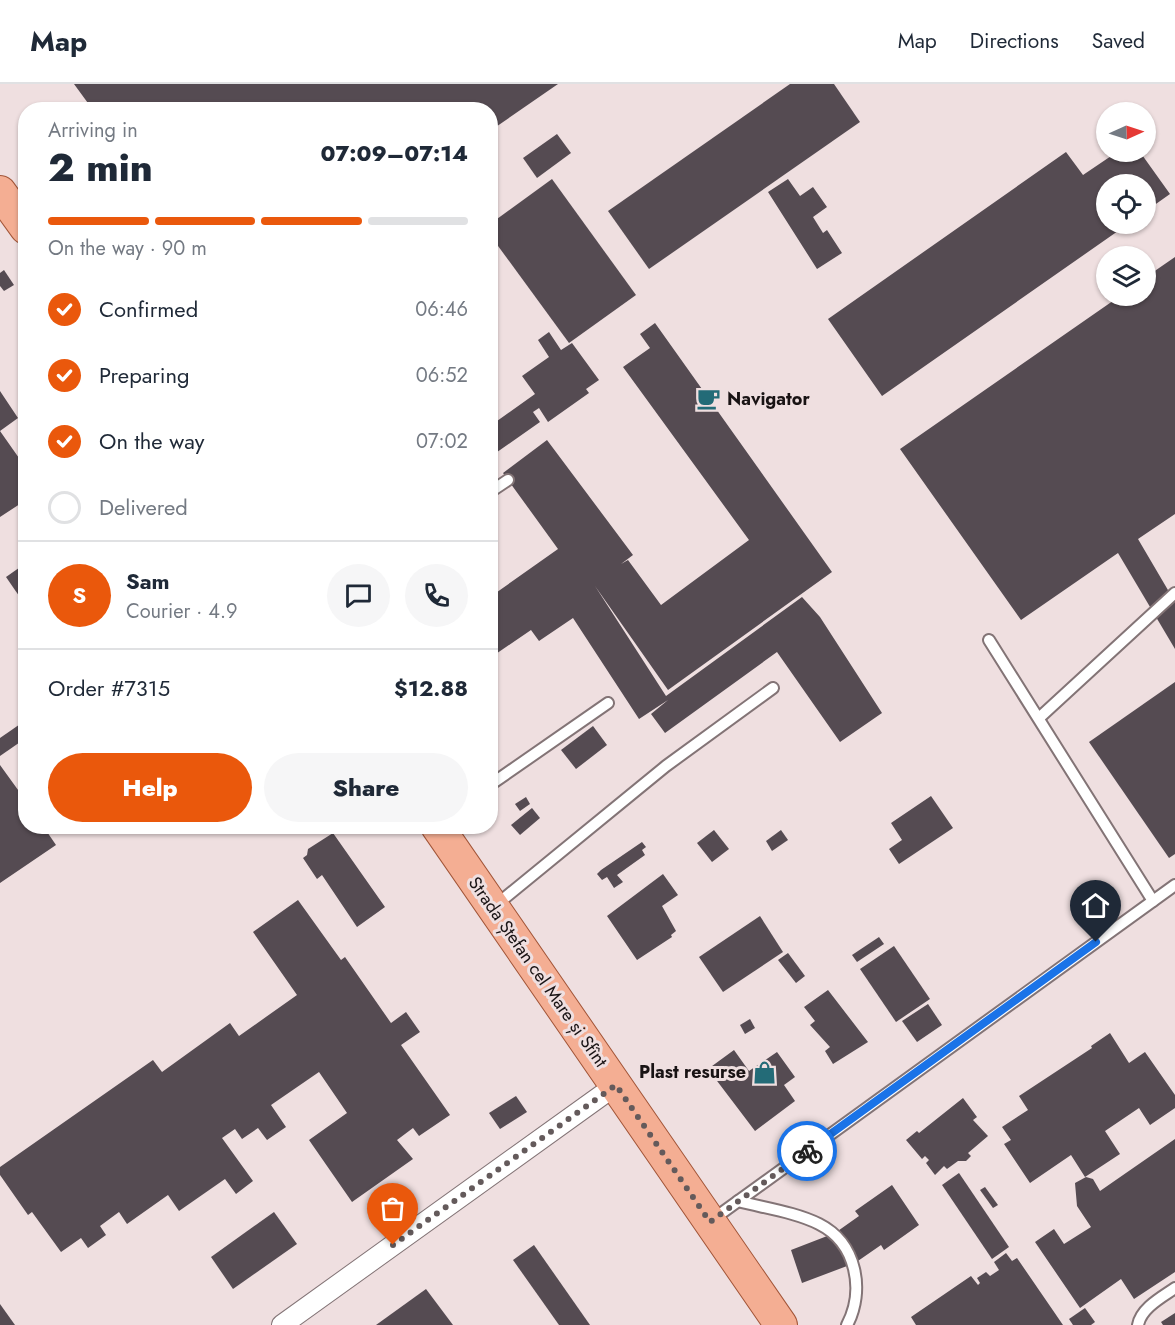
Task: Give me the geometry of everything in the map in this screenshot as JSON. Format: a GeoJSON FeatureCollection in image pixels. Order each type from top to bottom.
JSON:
{"type":"FeatureCollection","features":[{"type":"Feature","properties":{"kind":"main road"},"geometry":{"type":"LineString","coordinates":[[0,192],[18,217]]}},
{"type":"Feature","properties":{"kind":"main road","name":"Strada Ștefan cel Mare și Sfînt"},"geometry":{"type":"LineString","coordinates":[[443,834],[781,1325]]}},
{"type":"Feature","properties":{"kind":"street"},"geometry":{"type":"LineString","coordinates":[[282,1325],[616,1085]]}},
{"type":"Feature","properties":{"kind":"lane"},"geometry":{"type":"LineString","coordinates":[[498,487],[508,480]]}},
{"type":"Feature","properties":{"kind":"lane"},"geometry":{"type":"LineString","coordinates":[[1039,718],[1175,593]]}},
{"type":"Feature","properties":{"kind":"lane"},"geometry":{"type":"LineString","coordinates":[[989,640],[1153,901]]}},
{"type":"Feature","properties":{"kind":"lane"},"geometry":{"type":"LineString","coordinates":[[494,908],[666,766],[773,688]]}},
{"type":"Feature","properties":{"kind":"lane"},"geometry":{"type":"LineString","coordinates":[[498,779],[608,703]]}},
{"type":"Feature","properties":{"kind":"lane"},"geometry":{"type":"LineString","coordinates":[[710,1222],[1175,885]]}},
{"type":"Feature","properties":{"kind":"lane"},"geometry":{"type":"LineString","coordinates":[[738,1201],[819,1224],[844,1246],[855,1271],[857,1292],[855,1311],[847,1325]]}},
{"type":"Feature","properties":{"kind":"lane"},"geometry":{"type":"LineString","coordinates":[[1138,1325],[1139,1318],[1154,1303],[1175,1288]]}},
{"type":"Feature","properties":{"kind":"building"},"geometry":{"type":"Polygon","coordinates":[[[74,84],[558,84],[498,125],[498,102],[87,102],[74,84]]]}},
{"type":"Feature","properties":{"kind":"building"},"geometry":{"type":"Polygon","coordinates":[[[790,84],[834,84],[860,122],[649,269],[608,211],[790,84]]]}},
{"type":"Feature","properties":{"kind":"building"},"geometry":{"type":"Polygon","coordinates":[[[557,134],[571,153],[537,178],[523,158],[557,134]]]}},
{"type":"Feature","properties":{"kind":"building"},"geometry":{"type":"Polygon","coordinates":[[[1066,152],[1083,175],[1102,162],[1147,162],[1156,174],[1096,174],[1096,234],[1114,234],[882,396],[828,319],[1066,152]]]}},
{"type":"Feature","properties":{"kind":"building"},"geometry":{"type":"Polygon","coordinates":[[[1156,174],[1170,194],[1156,204],[1156,174]]]}},
{"type":"Feature","properties":{"kind":"building"},"geometry":{"type":"Polygon","coordinates":[[[552,179],[636,295],[569,343],[498,246],[498,218],[552,179]]]}},
{"type":"Feature","properties":{"kind":"building"},"geometry":{"type":"Polygon","coordinates":[[[788,179],[800,196],[813,187],[827,207],[813,217],[823,233],[827,230],[842,253],[817,269],[768,192],[788,179]]]}},
{"type":"Feature","properties":{"kind":"building"},"geometry":{"type":"Polygon","coordinates":[[[1175,257],[1175,514],[1138,539],[1175,602],[1175,649],[1118,553],[1021,620],[900,449],[1106,306],[1156,306],[1156,270],[1175,257]]]}},
{"type":"Feature","properties":{"kind":"building"},"geometry":{"type":"Polygon","coordinates":[[[4,270],[14,285],[4,291],[0,286],[0,273],[4,270]]]}},
{"type":"Feature","properties":{"kind":"building"},"geometry":{"type":"Polygon","coordinates":[[[655,323],[832,572],[668,690],[595,586],[666,696],[802,597],[820,617],[882,713],[840,742],[777,652],[665,733],[651,714],[668,700],[639,719],[573,618],[539,641],[531,630],[498,653],[498,591],[558,549],[503,473],[547,440],[633,555],[621,564],[628,560],[661,605],[749,540],[623,367],[650,348],[640,334],[655,323]]]}},
{"type":"Feature","properties":{"kind":"building"},"geometry":{"type":"Polygon","coordinates":[[[549,332],[561,350],[572,343],[599,380],[586,389],[589,393],[548,422],[539,408],[533,412],[540,422],[498,451],[498,420],[535,394],[522,376],[549,357],[538,340],[549,332]]]}},
{"type":"Feature","properties":{"kind":"building"},"geometry":{"type":"Polygon","coordinates":[[[0,391],[18,418],[0,431],[0,391]]]}},
{"type":"Feature","properties":{"kind":"building"},"geometry":{"type":"Polygon","coordinates":[[[0,431],[18,457],[18,505],[0,517],[0,431]]]}},
{"type":"Feature","properties":{"kind":"building"},"geometry":{"type":"Polygon","coordinates":[[[18,569],[18,594],[6,577],[18,569]]]}},
{"type":"Feature","properties":{"kind":"building"},"geometry":{"type":"Polygon","coordinates":[[[1175,682],[1175,854],[1169,858],[1089,742],[1175,682]]]}},
{"type":"Feature","properties":{"kind":"building"},"geometry":{"type":"Polygon","coordinates":[[[18,726],[18,744],[0,756],[0,738],[18,726]]]}},
{"type":"Feature","properties":{"kind":"building"},"geometry":{"type":"Polygon","coordinates":[[[593,726],[607,745],[576,769],[561,750],[593,726]]]}},
{"type":"Feature","properties":{"kind":"building"},"geometry":{"type":"Polygon","coordinates":[[[0,765],[18,790],[18,834],[48,834],[56,845],[0,883],[0,765]]]}},
{"type":"Feature","properties":{"kind":"building"},"geometry":{"type":"Polygon","coordinates":[[[931,796],[953,828],[899,864],[889,849],[902,840],[891,823],[931,796]]]}},
{"type":"Feature","properties":{"kind":"building"},"geometry":{"type":"Polygon","coordinates":[[[526,797],[530,804],[520,811],[515,804],[526,797]]]}},
{"type":"Feature","properties":{"kind":"building"},"geometry":{"type":"Polygon","coordinates":[[[532,808],[540,818],[520,835],[511,825],[532,808]]]}},
{"type":"Feature","properties":{"kind":"building"},"geometry":{"type":"Polygon","coordinates":[[[714,830],[729,849],[712,862],[697,843],[714,830]]]}},
{"type":"Feature","properties":{"kind":"building"},"geometry":{"type":"Polygon","coordinates":[[[781,830],[788,840],[772,851],[766,841],[781,830]]]}},
{"type":"Feature","properties":{"kind":"building"},"geometry":{"type":"Polygon","coordinates":[[[334,834],[385,907],[357,927],[322,875],[317,879],[303,858],[307,855],[308,849],[334,834]]]}},
{"type":"Feature","properties":{"kind":"building"},"geometry":{"type":"Polygon","coordinates":[[[642,842],[646,847],[642,850],[645,855],[617,875],[623,882],[614,888],[607,877],[602,880],[597,874],[601,870],[642,842]]]}},
{"type":"Feature","properties":{"kind":"building"},"geometry":{"type":"Polygon","coordinates":[[[663,874],[678,895],[662,906],[676,931],[671,935],[672,937],[637,960],[607,916],[663,874]]]}},
{"type":"Feature","properties":{"kind":"building"},"geometry":{"type":"Polygon","coordinates":[[[298,900],[341,960],[345,957],[391,1023],[406,1012],[420,1032],[401,1045],[450,1115],[419,1136],[413,1128],[397,1140],[413,1159],[352,1202],[309,1140],[347,1113],[319,1072],[271,1105],[286,1127],[267,1140],[258,1128],[242,1139],[235,1129],[222,1138],[253,1181],[236,1194],[225,1179],[179,1211],[168,1195],[127,1224],[119,1212],[100,1226],[106,1235],[88,1248],[81,1238],[61,1252],[32,1212],[28,1215],[0,1175],[0,1167],[153,1060],[162,1072],[230,1023],[239,1036],[297,995],[253,932],[298,900]]]}},
{"type":"Feature","properties":{"kind":"building"},"geometry":{"type":"Polygon","coordinates":[[[760,916],[783,952],[723,992],[699,957],[760,916]]]}},
{"type":"Feature","properties":{"kind":"building"},"geometry":{"type":"Polygon","coordinates":[[[879,937],[884,944],[857,962],[852,955],[879,937]]]}},
{"type":"Feature","properties":{"kind":"building"},"geometry":{"type":"Polygon","coordinates":[[[894,946],[930,999],[896,1022],[860,969],[894,946]]]}},
{"type":"Feature","properties":{"kind":"building"},"geometry":{"type":"Polygon","coordinates":[[[788,953],[805,976],[796,983],[778,960],[788,953]]]}},
{"type":"Feature","properties":{"kind":"building"},"geometry":{"type":"Polygon","coordinates":[[[828,990],[868,1042],[833,1064],[825,1051],[830,1047],[810,1025],[815,1021],[804,1007],[828,990]]]}},
{"type":"Feature","properties":{"kind":"building"},"geometry":{"type":"Polygon","coordinates":[[[928,1004],[942,1025],[917,1042],[902,1021],[928,1004]]]}},
{"type":"Feature","properties":{"kind":"building"},"geometry":{"type":"Polygon","coordinates":[[[750,1019],[755,1028],[745,1034],[740,1025],[750,1019]]]}},
{"type":"Feature","properties":{"kind":"building"},"geometry":{"type":"Polygon","coordinates":[[[1110,1033],[1129,1063],[1145,1052],[1175,1095],[1175,1108],[1150,1125],[1139,1108],[1105,1131],[1120,1154],[1085,1177],[1071,1155],[1030,1183],[1004,1144],[1011,1140],[1002,1127],[1028,1110],[1019,1096],[1092,1048],[1091,1046],[1110,1033]]]}},
{"type":"Feature","properties":{"kind":"building"},"geometry":{"type":"Polygon","coordinates":[[[734,1050],[749,1071],[777,1052],[795,1077],[784,1085],[795,1101],[755,1131],[708,1069],[734,1050]]]}},
{"type":"Feature","properties":{"kind":"building"},"geometry":{"type":"Polygon","coordinates":[[[516,1096],[527,1112],[500,1129],[489,1113],[516,1096]]]}},
{"type":"Feature","properties":{"kind":"building"},"geometry":{"type":"Polygon","coordinates":[[[963,1098],[977,1117],[973,1120],[988,1136],[968,1153],[971,1156],[966,1161],[958,1161],[947,1169],[944,1166],[935,1175],[926,1163],[929,1160],[925,1156],[922,1159],[906,1140],[917,1131],[919,1133],[963,1098]]]}},
{"type":"Feature","properties":{"kind":"building"},"geometry":{"type":"Polygon","coordinates":[[[1175,1139],[1175,1272],[1134,1299],[1121,1279],[1080,1308],[1035,1242],[1054,1229],[1064,1244],[1091,1227],[1077,1206],[1075,1183],[1086,1177],[1093,1179],[1100,1191],[1175,1139]]]}},
{"type":"Feature","properties":{"kind":"building"},"geometry":{"type":"Polygon","coordinates":[[[959,1173],[1009,1247],[992,1259],[942,1185],[959,1173]]]}},
{"type":"Feature","properties":{"kind":"building"},"geometry":{"type":"Polygon","coordinates":[[[892,1185],[919,1225],[884,1250],[881,1245],[855,1263],[802,1283],[791,1250],[835,1233],[859,1216],[855,1211],[892,1185]]]}},
{"type":"Feature","properties":{"kind":"building"},"geometry":{"type":"Polygon","coordinates":[[[985,1187],[998,1205],[993,1208],[980,1190],[985,1187]]]}},
{"type":"Feature","properties":{"kind":"building"},"geometry":{"type":"Polygon","coordinates":[[[274,1212],[297,1244],[233,1289],[211,1257],[274,1212]]]}},
{"type":"Feature","properties":{"kind":"building"},"geometry":{"type":"Polygon","coordinates":[[[534,1245],[590,1325],[559,1325],[513,1260],[534,1245]]]}},
{"type":"Feature","properties":{"kind":"building"},"geometry":{"type":"Polygon","coordinates":[[[1006,1253],[1012,1261],[1017,1258],[1063,1325],[916,1325],[911,1317],[971,1276],[978,1285],[980,1283],[977,1278],[986,1272],[990,1276],[999,1270],[994,1262],[1006,1253]]]}},
{"type":"Feature","properties":{"kind":"building"},"geometry":{"type":"Polygon","coordinates":[[[426,1289],[453,1325],[376,1325],[426,1289]]]}},
{"type":"Feature","properties":{"kind":"building"},"geometry":{"type":"Polygon","coordinates":[[[0,1304],[15,1325],[0,1325],[0,1304]]]}},
{"type":"Feature","properties":{"kind":"building"},"geometry":{"type":"Polygon","coordinates":[[[1085,1308],[1095,1322],[1091,1325],[1073,1325],[1069,1319],[1085,1308]]]}},
{"type":"Feature","properties":{"kind":"building"},"geometry":{"type":"Polygon","coordinates":[[[1175,1313],[1175,1325],[1163,1325],[1161,1322],[1175,1313]]]}},
{"type":"Feature","properties":{"kind":"way so far"},"geometry":{"type":"LineString","coordinates":[[393,1245],[616,1085],[710,1222],[807,1151]]}},
{"type":"Feature","properties":{"kind":"place","name":"Navigator"},"geometry":{"type":"Point","coordinates":[709,399]}},
{"type":"Feature","properties":{"kind":"place","name":"Plast resurse"},"geometry":{"type":"Point","coordinates":[764,1072]}},
{"type":"Feature","properties":{"kind":"route"},"geometry":{"type":"LineString","coordinates":[[807,1151],[1096,942]]}}]}
